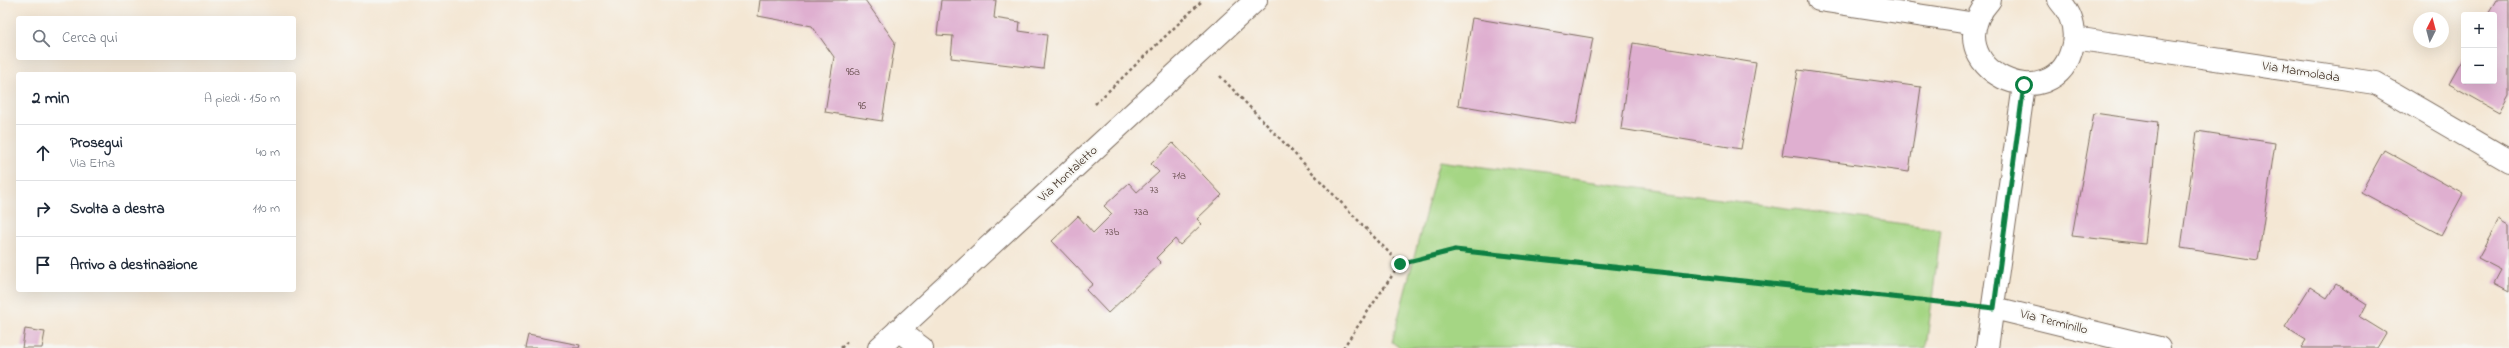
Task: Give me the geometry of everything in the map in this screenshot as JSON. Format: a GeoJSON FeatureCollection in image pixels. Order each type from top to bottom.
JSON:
{"type":"FeatureCollection","features":[{"type":"Feature","properties":{"kind":"street","name":"Via Montaletto"},"geometry":{"type":"LineString","coordinates":[[879,348],[1256,0]]}},
{"type":"Feature","properties":{"kind":"street"},"geometry":{"type":"LineString","coordinates":[[1819,0],[1976,24]]}},
{"type":"Feature","properties":{"kind":"street"},"geometry":{"type":"LineString","coordinates":[[1990,0],[1982,9],[1976,24],[1974,38],[1978,53],[1985,66],[1996,76],[2009,83],[2024,85],[2039,83],[2052,76],[2063,66],[2071,53],[2074,38],[2072,21],[2066,7],[2059,0]]}},
{"type":"Feature","properties":{"kind":"street","name":"Via Marmolada"},"geometry":{"type":"LineString","coordinates":[[2074,38],[2375,84],[2509,161]]}},
{"type":"Feature","properties":{"kind":"street"},"geometry":{"type":"LineString","coordinates":[[1987,348],[1994,308],[2024,85]]}},
{"type":"Feature","properties":{"kind":"street","name":"Via Terminillo"},"geometry":{"type":"LineString","coordinates":[[1994,308],[2159,348]]}},
{"type":"Feature","properties":{"kind":"street"},"geometry":{"type":"LineString","coordinates":[[898,330],[922,348]]}},
{"type":"Feature","properties":{"kind":"path"},"geometry":{"type":"LineString","coordinates":[[1199,54],[1400,264]]}},
{"type":"Feature","properties":{"kind":"path"},"geometry":{"type":"LineString","coordinates":[[1343,348],[1400,264],[1455,250],[1994,308]]}},
{"type":"Feature","properties":{"kind":"green space"},"geometry":{"type":"Polygon","coordinates":[[[1439,161],[1941,229],[1926,348],[1400,348],[1392,342],[1439,161]]]}},
{"type":"Feature","properties":{"kind":"building"},"geometry":{"type":"Polygon","coordinates":[[[760,0],[865,0],[895,42],[882,121],[825,112],[834,57],[812,26],[758,16],[760,0]]]}},
{"type":"Feature","properties":{"kind":"building"},"geometry":{"type":"Polygon","coordinates":[[[941,0],[996,0],[994,18],[1020,22],[1019,31],[1047,35],[1043,69],[951,58],[953,36],[937,35],[941,0]]]}},
{"type":"Feature","properties":{"kind":"building"},"geometry":{"type":"Polygon","coordinates":[[[2496,0],[2509,0],[2509,94],[2499,112],[2449,84],[2461,62],[2461,84],[2497,84],[2497,12],[2489,12],[2496,0]]]}},
{"type":"Feature","properties":{"kind":"building"},"geometry":{"type":"Polygon","coordinates":[[[1472,18],[1593,38],[1576,125],[1458,105],[1472,18]]]}},
{"type":"Feature","properties":{"kind":"building"},"geometry":{"type":"Polygon","coordinates":[[[1633,43],[1756,63],[1741,149],[1621,129],[1633,43]]]}},
{"type":"Feature","properties":{"kind":"building"},"geometry":{"type":"Polygon","coordinates":[[[1798,70],[1921,87],[1909,172],[1782,155],[1798,70]]]}},
{"type":"Feature","properties":{"kind":"building"},"geometry":{"type":"Polygon","coordinates":[[[2094,113],[2158,122],[2145,244],[2072,236],[2094,113]]]}},
{"type":"Feature","properties":{"kind":"building"},"geometry":{"type":"Polygon","coordinates":[[[2197,131],[2275,143],[2258,260],[2181,248],[2197,131]]]}},
{"type":"Feature","properties":{"kind":"building"},"geometry":{"type":"Polygon","coordinates":[[[1173,143],[1222,195],[1197,219],[1202,224],[1180,245],[1175,239],[1156,258],[1161,263],[1108,313],[1086,290],[1093,284],[1052,241],[1078,216],[1093,233],[1112,214],[1104,206],[1129,183],[1137,192],[1159,172],[1151,164],[1173,143]]]}},
{"type":"Feature","properties":{"kind":"building"},"geometry":{"type":"Polygon","coordinates":[[[2384,150],[2463,194],[2441,235],[2361,192],[2384,150]]]}},
{"type":"Feature","properties":{"kind":"building"},"geometry":{"type":"Polygon","coordinates":[[[2499,220],[2509,226],[2509,291],[2494,283],[2501,270],[2478,258],[2499,220]]]}},
{"type":"Feature","properties":{"kind":"building"},"geometry":{"type":"Polygon","coordinates":[[[2336,284],[2367,304],[2360,317],[2386,333],[2377,348],[2301,348],[2306,340],[2285,327],[2310,287],[2327,298],[2336,284]]]}},
{"type":"Feature","properties":{"kind":"building"},"geometry":{"type":"Polygon","coordinates":[[[25,329],[45,332],[42,348],[22,348],[25,329]]]}},
{"type":"Feature","properties":{"kind":"building"},"geometry":{"type":"Polygon","coordinates":[[[528,335],[580,345],[579,348],[525,348],[528,335]]]}},
{"type":"Feature","properties":{"kind":"route"},"geometry":{"type":"LineString","coordinates":[[1400,264],[1455,250],[1994,308],[2024,85]]}}]}
